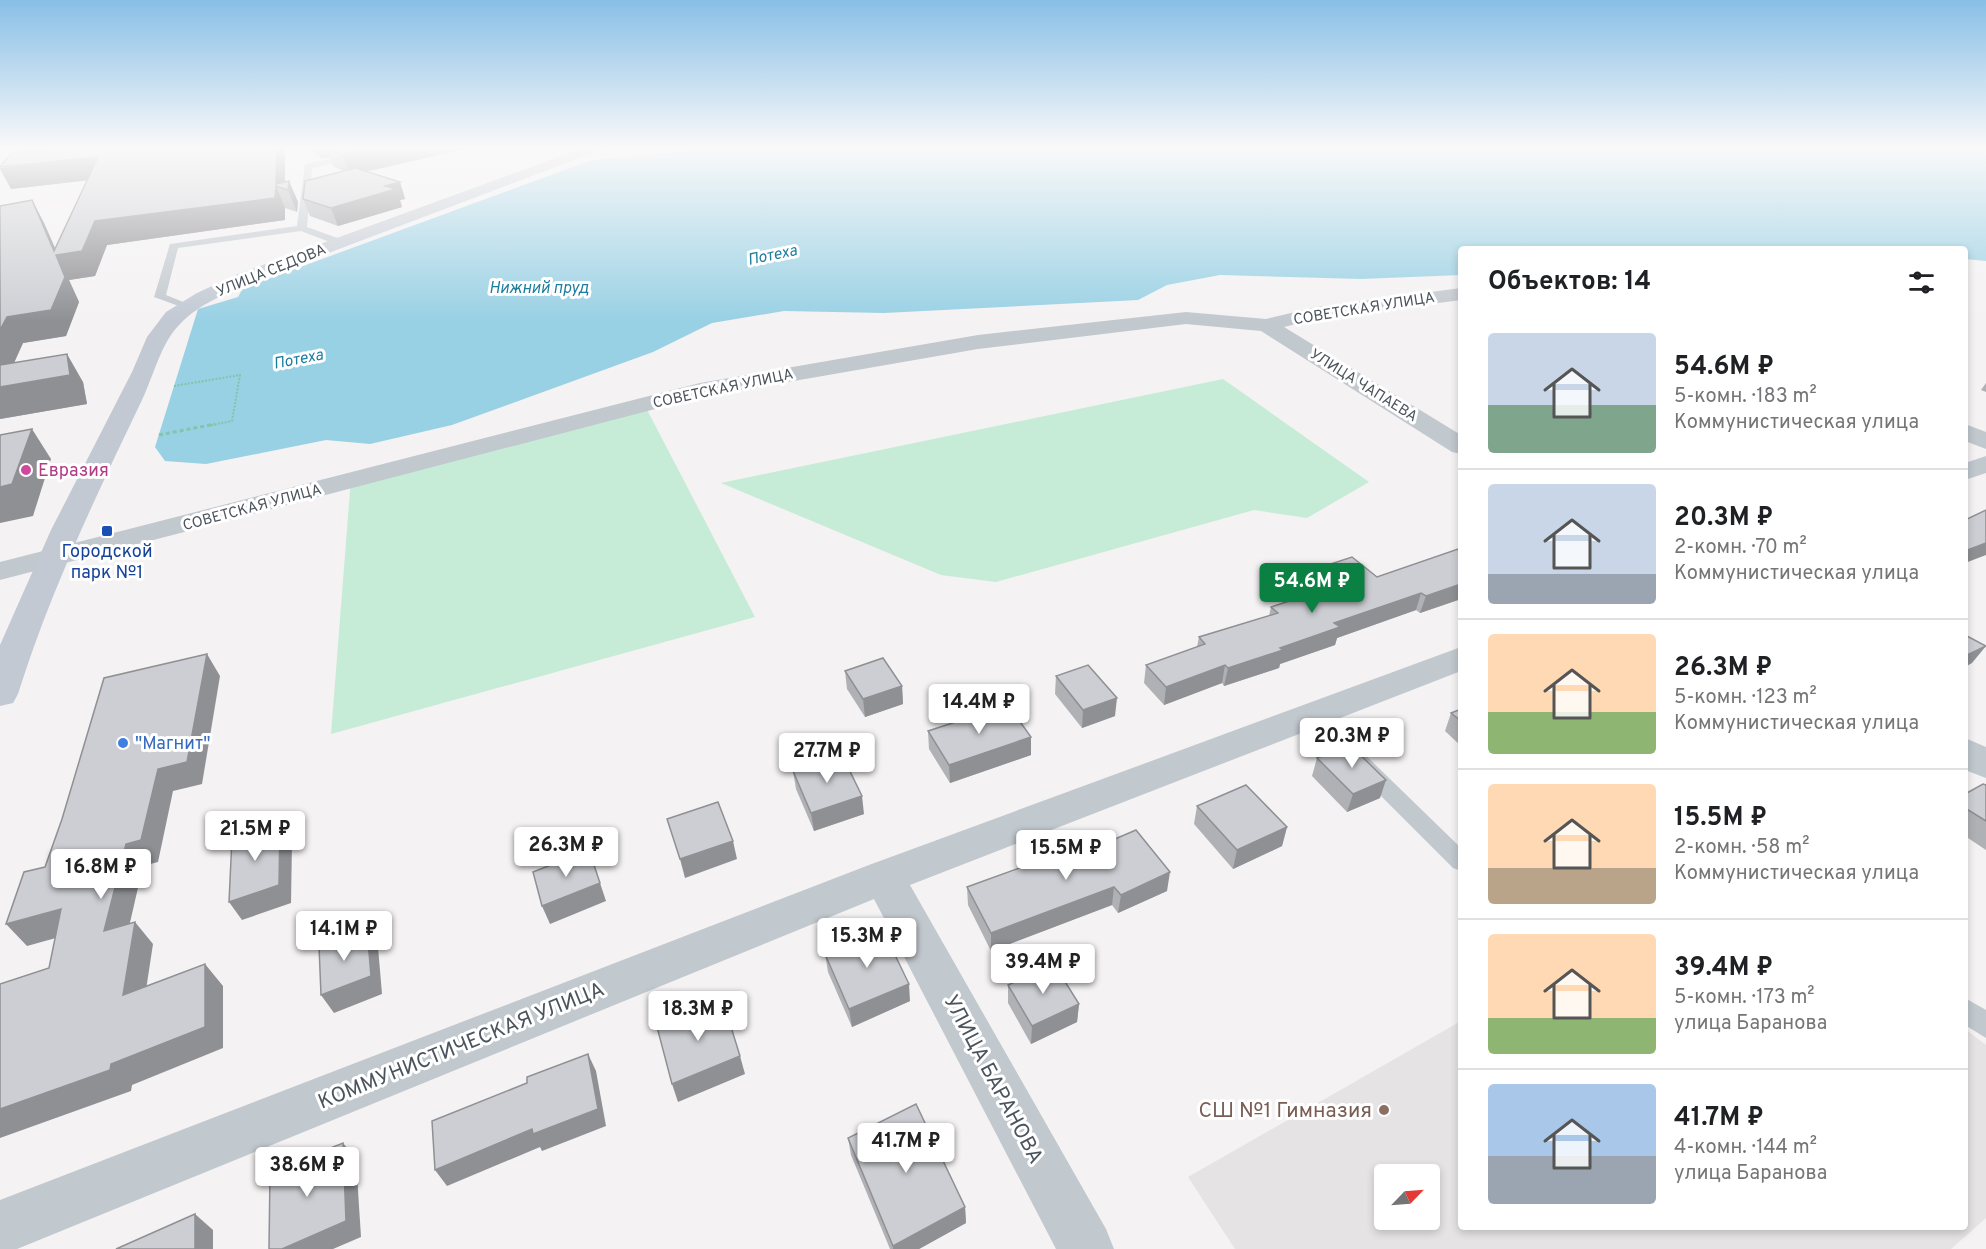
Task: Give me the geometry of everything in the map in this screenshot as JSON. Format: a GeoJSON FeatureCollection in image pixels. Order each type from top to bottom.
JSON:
{"type":"FeatureCollection","features":[{"type":"Feature","properties":{"kind":"main road","name":"УЛИЦА СЕДОВА"},"geometry":{"type":"LineString","coordinates":[[0,694],[15,644],[52,560],[144,372],[158,337],[187,306],[245,278],[440,205]]}},
{"type":"Feature","properties":{"kind":"street","name":"СОВЕТСКАЯ УЛИЦА"},"geometry":{"type":"LineString","coordinates":[[0,572],[700,390],[978,342],[1186,318],[1266,325],[1316,313],[1458,294]]}},
{"type":"Feature","properties":{"kind":"street","name":"УЛИЦА ЧАПАЕВА"},"geometry":{"type":"LineString","coordinates":[[1266,325],[1458,444]]}},
{"type":"Feature","properties":{"kind":"street"},"geometry":{"type":"LineString","coordinates":[[1968,433],[1986,441]]}},
{"type":"Feature","properties":{"kind":"street"},"geometry":{"type":"LineString","coordinates":[[1968,471],[1986,464]]}},
{"type":"Feature","properties":{"kind":"street","name":"КОММУНИСТИЧЕСКАЯ УЛИЦА"},"geometry":{"type":"LineString","coordinates":[[0,1228],[884,877],[1458,659]]}},
{"type":"Feature","properties":{"kind":"street"},"geometry":{"type":"LineString","coordinates":[[1968,754],[1986,764]]}},
{"type":"Feature","properties":{"kind":"street","name":"УЛИЦА БАРАНОВА"},"geometry":{"type":"LineString","coordinates":[[884,877],[1086,1249]]}},
{"type":"Feature","properties":{"kind":"lane"},"geometry":{"type":"LineString","coordinates":[[302,228],[304,205]]}},
{"type":"Feature","properties":{"kind":"lane"},"geometry":{"type":"LineString","coordinates":[[187,306],[160,297],[174,246],[302,228],[339,242]]}},
{"type":"Feature","properties":{"kind":"lane"},"geometry":{"type":"LineString","coordinates":[[1312,715],[1458,859]]}},
{"type":"Feature","properties":{"kind":"lane"},"geometry":{"type":"LineString","coordinates":[[1968,1012],[1986,1026]]}},
{"type":"Feature","properties":{"kind":"path"},"geometry":{"type":"LineString","coordinates":[[159,435],[232,422],[240,375],[174,386]]}},
{"type":"Feature","properties":{"kind":"shaded area","name":"СШ №1 Гимназия"},"geometry":{"type":"Polygon","coordinates":[[[1458,1023],[1458,1230],[1968,1230],[1968,1031],[1986,1045],[1986,1218],[1951,1249],[1235,1249],[1188,1177],[1458,1023]]]}},
{"type":"Feature","properties":{"kind":"green space"},"geometry":{"type":"Polygon","coordinates":[[[1223,379],[1369,482],[1307,518],[1254,510],[996,582],[941,575],[721,483],[1223,379]]]}},
{"type":"Feature","properties":{"kind":"green space"},"geometry":{"type":"Polygon","coordinates":[[[643,402],[755,617],[331,734],[351,478],[643,402]]]}},
{"type":"Feature","properties":{"kind":"water","name":"Нижний пруд"},"geometry":{"type":"Polygon","coordinates":[[[469,205],[1986,205],[1986,261],[1968,259],[1968,246],[1458,246],[1458,275],[1361,279],[1220,275],[1167,285],[1138,300],[884,313],[784,311],[712,323],[653,352],[452,425],[370,444],[326,440],[206,464],[165,461],[155,447],[198,309],[238,297],[243,288],[469,205]]]}},
{"type":"Feature","properties":{"kind":"building"},"geometry":{"type":"Polygon","coordinates":[[[34,205],[54,251],[75,205],[218,205],[95,221],[82,251],[56,255],[65,277],[51,310],[7,317],[0,330],[0,206],[34,205]]]}},
{"type":"Feature","properties":{"kind":"building"},"geometry":{"type":"Polygon","coordinates":[[[323,205],[340,205],[331,208],[323,205]]]}},
{"type":"Feature","properties":{"kind":"building"},"geometry":{"type":"Polygon","coordinates":[[[67,354],[70,375],[0,387],[0,365],[67,354]]]}},
{"type":"Feature","properties":{"kind":"building"},"geometry":{"type":"Polygon","coordinates":[[[32,429],[12,484],[0,487],[0,435],[32,429]]]}},
{"type":"Feature","properties":{"kind":"building"},"geometry":{"type":"Polygon","coordinates":[[[1986,510],[1986,543],[1968,550],[1968,519],[1986,510]]]}},
{"type":"Feature","properties":{"kind":"building"},"geometry":{"type":"Polygon","coordinates":[[[1458,549],[1458,585],[1426,596],[1421,593],[1334,623],[1340,627],[1280,648],[1283,650],[1228,668],[1225,665],[1166,687],[1146,665],[1205,644],[1199,637],[1278,613],[1271,607],[1326,589],[1306,572],[1352,557],[1377,577],[1458,549]]]}},
{"type":"Feature","properties":{"kind":"building"},"geometry":{"type":"Polygon","coordinates":[[[1968,637],[1986,646],[1968,655],[1968,637]]]}},
{"type":"Feature","properties":{"kind":"building"},"geometry":{"type":"Polygon","coordinates":[[[207,654],[187,762],[158,769],[141,840],[126,844],[104,931],[135,922],[123,995],[205,964],[205,1027],[111,1064],[110,1070],[0,1109],[0,984],[49,968],[61,909],[6,924],[24,872],[45,867],[62,819],[104,678],[207,654]]]}},
{"type":"Feature","properties":{"kind":"building"},"geometry":{"type":"Polygon","coordinates":[[[883,658],[902,686],[863,699],[845,671],[883,658]]]}},
{"type":"Feature","properties":{"kind":"building"},"geometry":{"type":"Polygon","coordinates":[[[1088,665],[1117,698],[1083,710],[1056,676],[1088,665]]]}},
{"type":"Feature","properties":{"kind":"building"},"geometry":{"type":"Polygon","coordinates":[[[1008,705],[1031,737],[949,765],[928,731],[1008,705]]]}},
{"type":"Feature","properties":{"kind":"building"},"geometry":{"type":"Polygon","coordinates":[[[1458,710],[1458,719],[1451,713],[1458,710]]]}},
{"type":"Feature","properties":{"kind":"building"},"geometry":{"type":"Polygon","coordinates":[[[1350,745],[1386,780],[1353,794],[1317,758],[1350,745]]]}},
{"type":"Feature","properties":{"kind":"building"},"geometry":{"type":"Polygon","coordinates":[[[842,755],[862,796],[811,813],[793,771],[842,755]]]}},
{"type":"Feature","properties":{"kind":"building"},"geometry":{"type":"Polygon","coordinates":[[[1983,784],[1986,785],[1986,821],[1968,810],[1968,792],[1983,784]]]}},
{"type":"Feature","properties":{"kind":"building"},"geometry":{"type":"Polygon","coordinates":[[[1246,785],[1287,827],[1237,850],[1197,806],[1246,785]]]}},
{"type":"Feature","properties":{"kind":"building"},"geometry":{"type":"Polygon","coordinates":[[[718,802],[733,841],[680,859],[667,819],[718,802]]]}},
{"type":"Feature","properties":{"kind":"building"},"geometry":{"type":"Polygon","coordinates":[[[280,823],[279,885],[229,902],[232,838],[280,823]]]}},
{"type":"Feature","properties":{"kind":"building"},"geometry":{"type":"Polygon","coordinates":[[[1136,830],[1170,872],[1121,895],[1114,887],[991,933],[967,887],[1047,858],[1052,866],[1136,830]]]}},
{"type":"Feature","properties":{"kind":"building"},"geometry":{"type":"Polygon","coordinates":[[[589,850],[600,883],[542,906],[533,872],[589,850]]]}},
{"type":"Feature","properties":{"kind":"building"},"geometry":{"type":"Polygon","coordinates":[[[367,929],[371,976],[321,995],[319,946],[367,929]]]}},
{"type":"Feature","properties":{"kind":"building"},"geometry":{"type":"Polygon","coordinates":[[[883,930],[909,984],[849,1009],[825,954],[883,930]]]}},
{"type":"Feature","properties":{"kind":"building"},"geometry":{"type":"Polygon","coordinates":[[[1054,964],[1079,1004],[1032,1026],[1008,985],[1054,964]]]}},
{"type":"Feature","properties":{"kind":"building"},"geometry":{"type":"Polygon","coordinates":[[[723,1001],[740,1056],[672,1084],[657,1027],[723,1001]]]}},
{"type":"Feature","properties":{"kind":"building"},"geometry":{"type":"Polygon","coordinates":[[[588,1054],[598,1109],[533,1134],[532,1129],[435,1170],[432,1121],[527,1083],[527,1077],[588,1054]]]}},
{"type":"Feature","properties":{"kind":"building"},"geometry":{"type":"Polygon","coordinates":[[[916,1104],[965,1207],[893,1246],[848,1138],[916,1104]]]}},
{"type":"Feature","properties":{"kind":"building"},"geometry":{"type":"Polygon","coordinates":[[[343,1143],[346,1221],[282,1249],[269,1249],[270,1172],[343,1143]]]}},
{"type":"Feature","properties":{"kind":"building"},"geometry":{"type":"Polygon","coordinates":[[[195,1214],[195,1249],[116,1249],[195,1214]]]}},
{"type":"Feature","properties":{"kind":"place","name":"Евразия"},"geometry":{"type":"Point","coordinates":[26,470]}},
{"type":"Feature","properties":{"kind":"place","name":"Городской парк №1"},"geometry":{"type":"Point","coordinates":[107,531]}},
{"type":"Feature","properties":{"kind":"place","name":"\"Магнит\""},"geometry":{"type":"Point","coordinates":[123,743]}},
{"type":"Feature","properties":{"kind":"place","name":"СШ №1 Гимназия"},"geometry":{"type":"Point","coordinates":[1384,1110]}},
{"type":"Feature","properties":{"kind":"water label","name":"Потеха"},"geometry":{"type":"Point","coordinates":[772,254]}},
{"type":"Feature","properties":{"kind":"water label","name":"Потеха"},"geometry":{"type":"Point","coordinates":[298,358]}}]}
